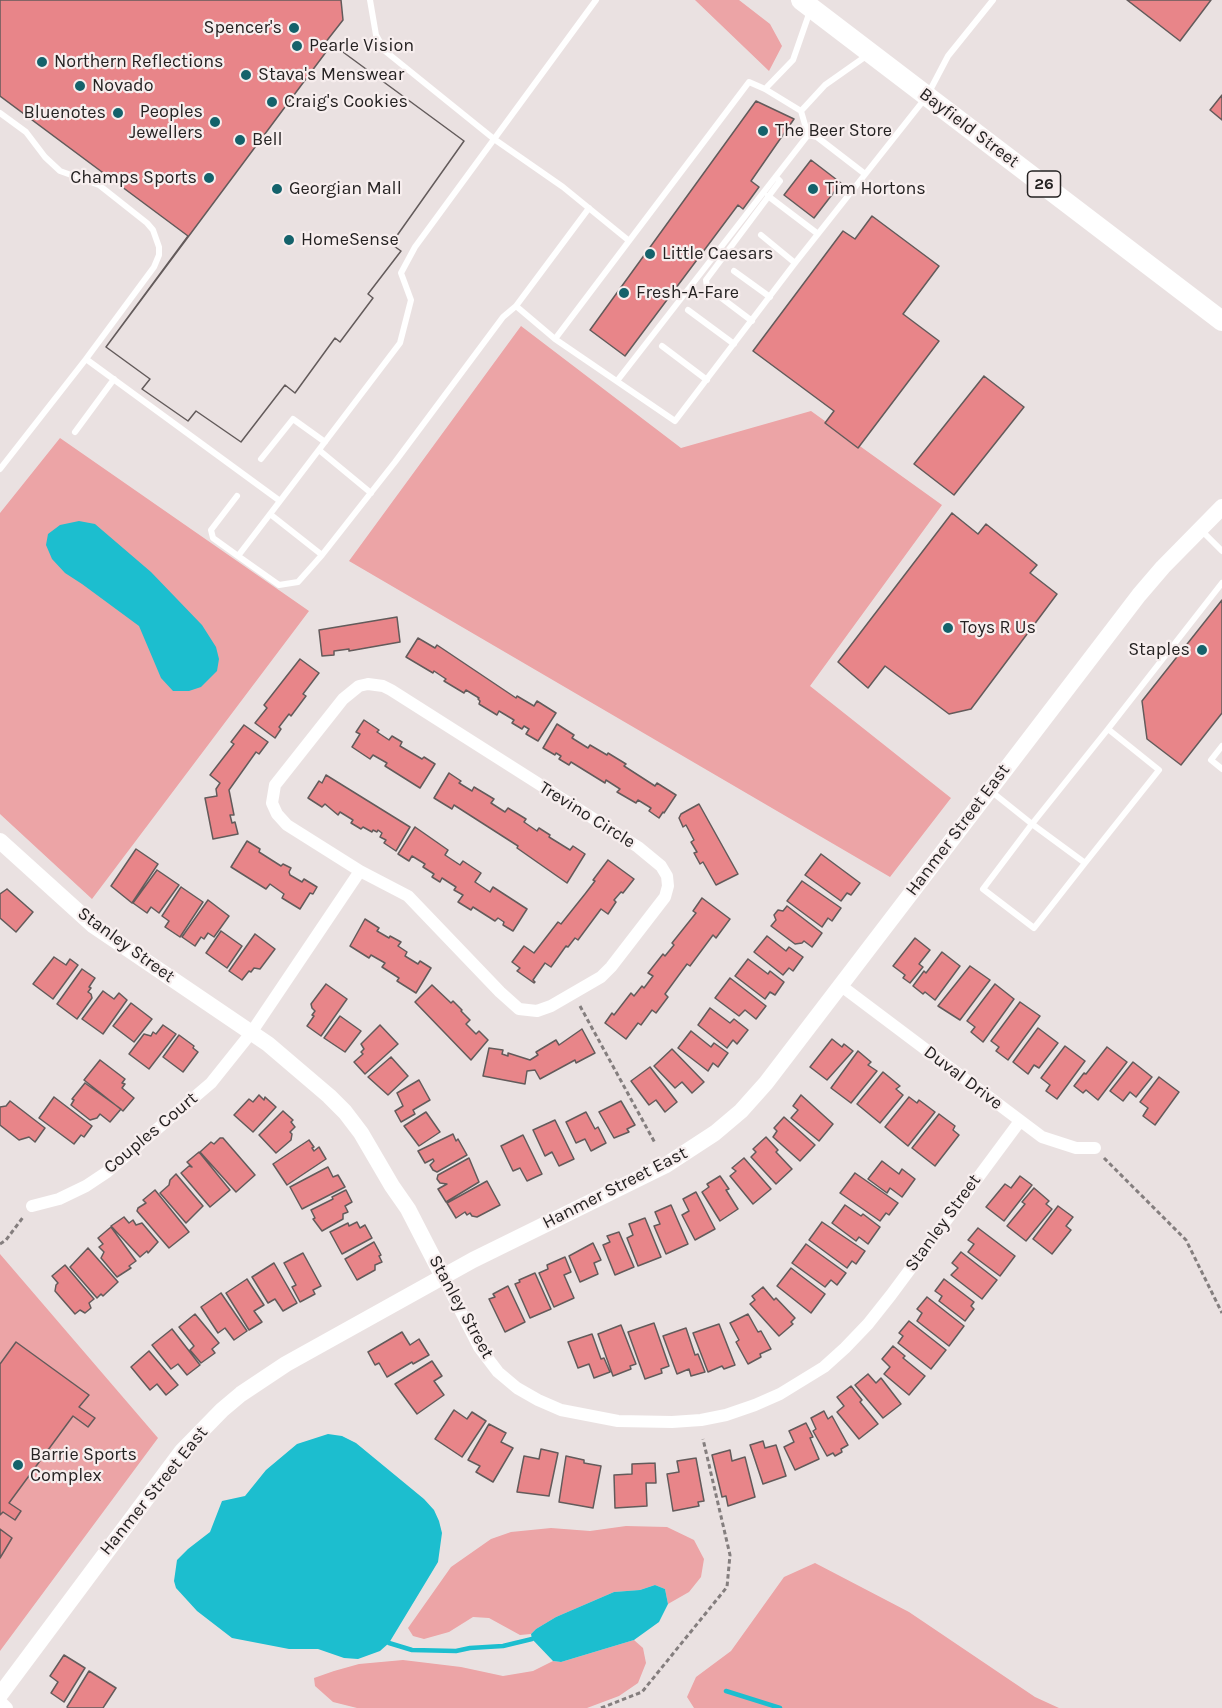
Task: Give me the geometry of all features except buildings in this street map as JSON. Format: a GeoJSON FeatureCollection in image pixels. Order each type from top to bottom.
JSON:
{"type":"FeatureCollection","features":[{"type":"Feature","properties":{"kind":"main road","name":"Bayfield Street"},"geometry":{"type":"LineString","coordinates":[[806,4],[1222,321]]}},
{"type":"Feature","properties":{"kind":"street","name":"Hanmer Street East"},"geometry":{"type":"LineString","coordinates":[[0,1695],[161,1478],[188,1445],[241,1394],[286,1364],[443,1277],[526,1233],[666,1165],[715,1133],[741,1111],[766,1083],[1139,595],[1222,507]]}},
{"type":"Feature","properties":{"kind":"street","name":"Trevino Circle"},"geometry":{"type":"LineString","coordinates":[[376,684],[401,696],[639,847],[661,866],[667,876],[668,886],[665,897],[611,968],[574,994],[537,1011],[519,1009],[414,901],[391,885],[360,871],[287,825],[277,814],[272,802],[276,785],[343,699],[359,686],[376,684]]}},
{"type":"Feature","properties":{"kind":"street","name":"Stanley Street"},"geometry":{"type":"LineString","coordinates":[[0,841],[94,926],[268,1044],[345,1112],[361,1133],[408,1209],[479,1347],[498,1372],[518,1388],[561,1410],[618,1421],[701,1420],[755,1406],[780,1394],[824,1367],[845,1348],[880,1309],[1020,1121]]}},
{"type":"Feature","properties":{"kind":"street"},"geometry":{"type":"LineString","coordinates":[[251,1033],[360,871]]}},
{"type":"Feature","properties":{"kind":"street","name":"Duval Drive"},"geometry":{"type":"LineString","coordinates":[[840,985],[1042,1137],[1076,1148],[1095,1148]]}},
{"type":"Feature","properties":{"kind":"street","name":"Couples Court"},"geometry":{"type":"LineString","coordinates":[[32,1206],[59,1199],[108,1172],[211,1083],[251,1033]]}},
{"type":"Feature","properties":{"kind":"street"},"geometry":{"type":"LineString","coordinates":[[0,1701],[8,1708]]}},
{"type":"Feature","properties":{"kind":"lane"},"geometry":{"type":"LineString","coordinates":[[370,0],[376,35],[385,51],[494,139],[563,187],[628,240]]}},
{"type":"Feature","properties":{"kind":"lane"},"geometry":{"type":"LineString","coordinates":[[238,556],[400,343],[411,300],[401,273],[421,238],[596,0]]}},
{"type":"Feature","properties":{"kind":"lane"},"geometry":{"type":"LineString","coordinates":[[516,306],[555,339],[675,422],[795,263],[927,96],[948,56],[993,0]]}},
{"type":"Feature","properties":{"kind":"lane"},"geometry":{"type":"LineString","coordinates":[[765,89],[793,60],[806,4]]}},
{"type":"Feature","properties":{"kind":"lane"},"geometry":{"type":"LineString","coordinates":[[801,111],[825,85],[871,53]]}},
{"type":"Feature","properties":{"kind":"lane"},"geometry":{"type":"LineString","coordinates":[[555,339],[749,82],[801,111],[808,135]]}},
{"type":"Feature","properties":{"kind":"lane"},"geometry":{"type":"LineString","coordinates":[[0,113],[26,132],[45,157],[60,171],[99,185],[147,224],[158,239],[159,255],[154,267],[86,359],[0,469]]}},
{"type":"Feature","properties":{"kind":"lane"},"geometry":{"type":"LineString","coordinates":[[808,135],[817,137],[865,174]]}},
{"type":"Feature","properties":{"kind":"lane"},"geometry":{"type":"LineString","coordinates":[[617,381],[808,135]]}},
{"type":"Feature","properties":{"kind":"lane"},"geometry":{"type":"LineString","coordinates":[[752,321],[707,287],[706,280],[780,180],[776,177]]}},
{"type":"Feature","properties":{"kind":"lane"},"geometry":{"type":"LineString","coordinates":[[768,196],[818,234]]}},
{"type":"Feature","properties":{"kind":"lane"},"geometry":{"type":"LineString","coordinates":[[237,496],[211,530],[213,538],[279,585],[298,582],[371,493],[503,317],[516,306],[589,208]]}},
{"type":"Feature","properties":{"kind":"lane"},"geometry":{"type":"LineString","coordinates":[[761,235],[795,263]]}},
{"type":"Feature","properties":{"kind":"lane"},"geometry":{"type":"LineString","coordinates":[[734,270],[770,297]]}},
{"type":"Feature","properties":{"kind":"lane"},"geometry":{"type":"LineString","coordinates":[[688,310],[734,344]]}},
{"type":"Feature","properties":{"kind":"lane"},"geometry":{"type":"LineString","coordinates":[[662,346],[707,380]]}},
{"type":"Feature","properties":{"kind":"lane"},"geometry":{"type":"LineString","coordinates":[[86,359],[280,501]]}},
{"type":"Feature","properties":{"kind":"lane"},"geometry":{"type":"LineString","coordinates":[[75,432],[114,379]]}},
{"type":"Feature","properties":{"kind":"lane"},"geometry":{"type":"LineString","coordinates":[[261,459],[293,419],[325,442]]}},
{"type":"Feature","properties":{"kind":"lane"},"geometry":{"type":"LineString","coordinates":[[319,450],[371,493]]}},
{"type":"Feature","properties":{"kind":"lane"},"geometry":{"type":"LineString","coordinates":[[270,514],[322,555]]}},
{"type":"Feature","properties":{"kind":"lane"},"geometry":{"type":"LineString","coordinates":[[1201,529],[1222,551]]}},
{"type":"Feature","properties":{"kind":"lane"},"geometry":{"type":"LineString","coordinates":[[1108,729],[1159,770],[1034,928],[983,889],[1222,583]]}},
{"type":"Feature","properties":{"kind":"lane"},"geometry":{"type":"LineString","coordinates":[[1222,746],[1210,760],[1222,769]]}},
{"type":"Feature","properties":{"kind":"lane"},"geometry":{"type":"LineString","coordinates":[[989,790],[1085,863]]}},
{"type":"Feature","properties":{"kind":"path"},"geometry":{"type":"LineString","coordinates":[[574,994],[655,1143]]}},
{"type":"Feature","properties":{"kind":"path"},"geometry":{"type":"LineString","coordinates":[[1095,1148],[1186,1240],[1222,1312]]}},
{"type":"Feature","properties":{"kind":"path"},"geometry":{"type":"LineString","coordinates":[[0,1244],[32,1206]]}},
{"type":"Feature","properties":{"kind":"path"},"geometry":{"type":"LineString","coordinates":[[601,1708],[642,1692],[727,1587],[730,1555],[703,1438]]}},
{"type":"Feature","properties":{"kind":"shaded area"},"geometry":{"type":"Polygon","coordinates":[[[695,0],[739,0],[770,24],[782,46],[769,71],[695,0]]]}},
{"type":"Feature","properties":{"kind":"shaded area"},"geometry":{"type":"Polygon","coordinates":[[[521,326],[681,448],[811,411],[942,505],[810,686],[951,798],[890,877],[349,561],[521,326]]]}},
{"type":"Feature","properties":{"kind":"shaded area"},"geometry":{"type":"Polygon","coordinates":[[[60,438],[309,611],[92,899],[0,814],[0,513],[60,438]]]}},
{"type":"Feature","properties":{"kind":"shaded area"},"geometry":{"type":"Polygon","coordinates":[[[0,1254],[158,1438],[0,1651],[0,1254]]]}},
{"type":"Feature","properties":{"kind":"shaded area"},"geometry":{"type":"Polygon","coordinates":[[[626,1526],[667,1527],[694,1540],[704,1559],[701,1577],[689,1592],[668,1604],[665,1589],[655,1585],[640,1590],[614,1592],[556,1617],[531,1634],[520,1635],[489,1618],[473,1617],[449,1632],[424,1639],[413,1636],[408,1628],[451,1567],[491,1539],[511,1532],[551,1528],[590,1531],[626,1526]]]}},
{"type":"Feature","properties":{"kind":"shaded area"},"geometry":{"type":"Polygon","coordinates":[[[815,1563],[909,1612],[1035,1697],[1059,1708],[694,1708],[687,1697],[696,1677],[731,1651],[784,1577],[815,1563]]]}},
{"type":"Feature","properties":{"kind":"shaded area"},"geometry":{"type":"Polygon","coordinates":[[[634,1640],[643,1648],[646,1663],[638,1683],[619,1696],[587,1708],[357,1708],[333,1702],[315,1686],[314,1678],[334,1671],[359,1664],[403,1660],[461,1667],[503,1676],[533,1671],[553,1661],[561,1662],[634,1640]]]}},
{"type":"Feature","properties":{"kind":"water"},"geometry":{"type":"Polygon","coordinates":[[[79,521],[95,524],[151,572],[202,625],[216,647],[219,659],[217,671],[201,687],[189,691],[173,691],[161,678],[139,626],[65,573],[52,559],[46,545],[48,534],[60,525],[79,521]]]}},
{"type":"Feature","properties":{"kind":"water"},"geometry":{"type":"Polygon","coordinates":[[[328,1434],[342,1436],[356,1443],[424,1499],[434,1510],[442,1533],[438,1562],[389,1643],[380,1651],[358,1659],[344,1658],[318,1649],[289,1649],[232,1638],[197,1611],[176,1588],[174,1581],[177,1560],[210,1532],[222,1501],[245,1496],[266,1470],[297,1444],[328,1434]]]}},
{"type":"Feature","properties":{"kind":"water"},"geometry":{"type":"Polygon","coordinates":[[[655,1585],[665,1589],[668,1604],[659,1622],[634,1640],[561,1662],[553,1661],[532,1639],[531,1634],[536,1629],[556,1617],[614,1592],[640,1590],[655,1585]]]}},
{"type":"Feature","properties":{"kind":"waterway"},"geometry":{"type":"LineString","coordinates":[[389,1643],[412,1650],[456,1651],[503,1646],[532,1639]]}},
{"type":"Feature","properties":{"kind":"waterway"},"geometry":{"type":"LineString","coordinates":[[726,1691],[780,1708]]}},
{"type":"Feature","properties":{"kind":"place","name":"Spencer's"},"geometry":{"type":"Point","coordinates":[294,28]}},
{"type":"Feature","properties":{"kind":"place","name":"Pearle Vision"},"geometry":{"type":"Point","coordinates":[297,46]}},
{"type":"Feature","properties":{"kind":"place","name":"Northern Reflections"},"geometry":{"type":"Point","coordinates":[42,62]}},
{"type":"Feature","properties":{"kind":"place","name":"Stava's Menswear"},"geometry":{"type":"Point","coordinates":[246,75]}},
{"type":"Feature","properties":{"kind":"place","name":"Novado"},"geometry":{"type":"Point","coordinates":[80,86]}},
{"type":"Feature","properties":{"kind":"place","name":"Craig's Cookies"},"geometry":{"type":"Point","coordinates":[272,102]}},
{"type":"Feature","properties":{"kind":"place","name":"Bluenotes"},"geometry":{"type":"Point","coordinates":[118,113]}},
{"type":"Feature","properties":{"kind":"place","name":"Peoples Jewellers"},"geometry":{"type":"Point","coordinates":[215,122]}},
{"type":"Feature","properties":{"kind":"place","name":"The Beer Store"},"geometry":{"type":"Point","coordinates":[763,131]}},
{"type":"Feature","properties":{"kind":"place","name":"Bell"},"geometry":{"type":"Point","coordinates":[240,140]}},
{"type":"Feature","properties":{"kind":"place","name":"Champs Sports"},"geometry":{"type":"Point","coordinates":[209,178]}},
{"type":"Feature","properties":{"kind":"place","name":"Georgian Mall"},"geometry":{"type":"Point","coordinates":[277,189]}},
{"type":"Feature","properties":{"kind":"place","name":"Tim Hortons"},"geometry":{"type":"Point","coordinates":[813,189]}},
{"type":"Feature","properties":{"kind":"place","name":"HomeSense"},"geometry":{"type":"Point","coordinates":[289,240]}},
{"type":"Feature","properties":{"kind":"place","name":"Little Caesars"},"geometry":{"type":"Point","coordinates":[650,254]}},
{"type":"Feature","properties":{"kind":"place","name":"Fresh-A-Fare"},"geometry":{"type":"Point","coordinates":[624,293]}},
{"type":"Feature","properties":{"kind":"place","name":"Toys R Us"},"geometry":{"type":"Point","coordinates":[948,628]}},
{"type":"Feature","properties":{"kind":"place","name":"Staples"},"geometry":{"type":"Point","coordinates":[1202,650]}},
{"type":"Feature","properties":{"kind":"place","name":"Barrie Sports Complex"},"geometry":{"type":"Point","coordinates":[18,1465]}}]}
